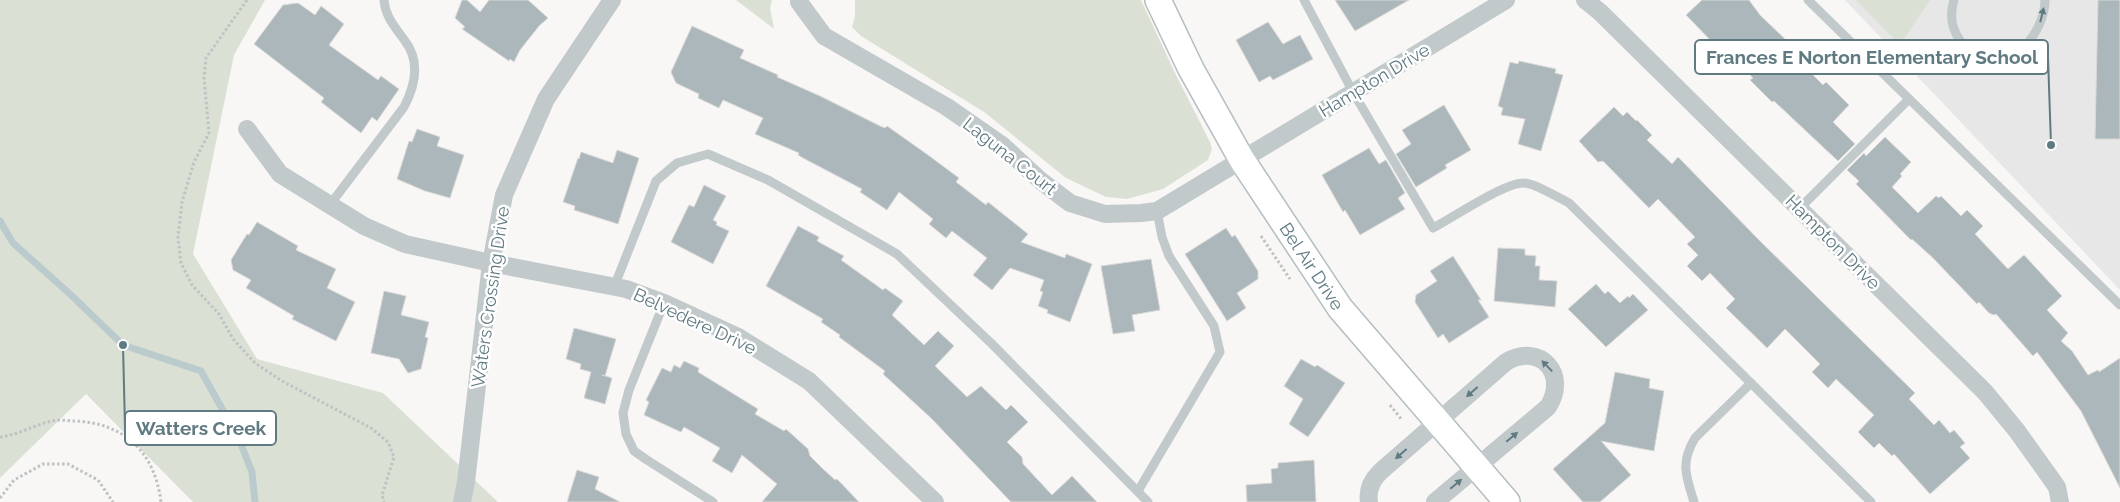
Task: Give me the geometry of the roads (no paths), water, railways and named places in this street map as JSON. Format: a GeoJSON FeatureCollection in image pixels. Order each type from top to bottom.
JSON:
{"type":"FeatureCollection","features":[{"type":"Feature","properties":{"kind":"street","name":"Waters Crossing Drive"},"geometry":{"type":"LineString","coordinates":[[462,502],[466,482],[491,263],[504,194],[546,99],[612,0]]}},
{"type":"Feature","properties":{"kind":"street","name":"Bel Air Drive"},"geometry":{"type":"LineString","coordinates":[[1158,0],[1191,68],[1242,160],[1340,308],[1507,502]]}},
{"type":"Feature","properties":{"kind":"street","name":"Hampton Drive"},"geometry":{"type":"LineString","coordinates":[[1242,160],[1506,0]]}},
{"type":"Feature","properties":{"kind":"street","name":"Hampton Drive"},"geometry":{"type":"LineString","coordinates":[[1585,0],[1600,12],[1985,392],[2018,431],[2056,487],[2060,502]]}},
{"type":"Feature","properties":{"kind":"street","name":"Laguna Court"},"geometry":{"type":"LineString","coordinates":[[799,2],[824,36],[947,107],[1003,146],[1041,181],[1070,203],[1105,214],[1141,213],[1157,210],[1242,160]]}},
{"type":"Feature","properties":{"kind":"street","name":"Belvedere Drive"},"geometry":{"type":"LineString","coordinates":[[247,129],[280,174],[364,226],[405,244],[626,289],[664,303],[738,337],[809,381],[934,502]]}},
{"type":"Feature","properties":{"kind":"street"},"geometry":{"type":"LineString","coordinates":[[1370,502],[1369,488],[1373,479],[1506,362],[1515,357],[1525,355],[1535,356],[1544,361],[1551,368],[1556,388],[1554,398],[1548,407],[1435,502]]}},
{"type":"Feature","properties":{"kind":"lane"},"geometry":{"type":"LineString","coordinates":[[329,206],[404,107],[412,92],[416,75],[414,58],[407,42],[388,18],[384,0]]}},
{"type":"Feature","properties":{"kind":"lane"},"geometry":{"type":"LineString","coordinates":[[1304,0],[1353,92],[1433,228],[1499,190],[1524,182],[1550,192],[1569,203],[1872,502]]}},
{"type":"Feature","properties":{"kind":"lane"},"geometry":{"type":"LineString","coordinates":[[1808,0],[2120,305]]}},
{"type":"Feature","properties":{"kind":"lane"},"geometry":{"type":"LineString","coordinates":[[1954,0],[1951,9],[1952,25],[1957,38],[1969,51],[1980,56],[1997,59],[2012,54],[2026,44],[2037,31],[2045,13],[2045,0]]}},
{"type":"Feature","properties":{"kind":"lane"},"geometry":{"type":"LineString","coordinates":[[1799,209],[1909,99]]}},
{"type":"Feature","properties":{"kind":"lane"},"geometry":{"type":"LineString","coordinates":[[614,287],[656,181],[677,163],[708,154],[768,180],[897,254],[992,344],[1148,502]]}},
{"type":"Feature","properties":{"kind":"lane"},"geometry":{"type":"LineString","coordinates":[[1138,491],[1220,352],[1214,326],[1169,256],[1162,236],[1157,210]]}},
{"type":"Feature","properties":{"kind":"lane"},"geometry":{"type":"LineString","coordinates":[[664,303],[623,413],[626,434],[634,450],[713,502]]}},
{"type":"Feature","properties":{"kind":"lane"},"geometry":{"type":"LineString","coordinates":[[1694,502],[1688,482],[1685,460],[1689,449],[1695,438],[1751,383]]}},
{"type":"Feature","properties":{"kind":"waterway"},"geometry":{"type":"LineString","coordinates":[[0,221],[13,243],[123,345],[201,371],[239,439],[252,472],[255,502]]}},
{"type":"Feature","properties":{"kind":"place","name":"Frances E Norton Elementary School"},"geometry":{"type":"Point","coordinates":[2051,145]}},
{"type":"Feature","properties":{"kind":"place","name":"Watters Creek"},"geometry":{"type":"Point","coordinates":[123,345]}}]}
